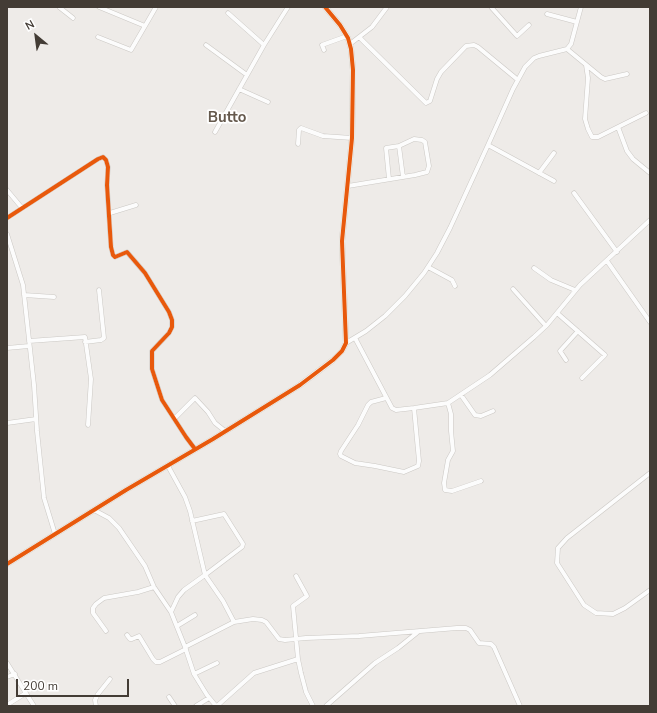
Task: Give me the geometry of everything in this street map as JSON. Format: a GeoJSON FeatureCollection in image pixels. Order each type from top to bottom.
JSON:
{"type":"FeatureCollection","features":[{"type":"Feature","properties":{"kind":"street"},"geometry":{"type":"LineString","coordinates":[[59,7],[73,18]]}},
{"type":"Feature","properties":{"kind":"street"},"geometry":{"type":"LineString","coordinates":[[99,7],[145,26]]}},
{"type":"Feature","properties":{"kind":"street"},"geometry":{"type":"LineString","coordinates":[[98,38],[131,50],[156,7]]}},
{"type":"Feature","properties":{"kind":"street"},"geometry":{"type":"LineString","coordinates":[[214,132],[264,45],[288,7]]}},
{"type":"Feature","properties":{"kind":"street"},"geometry":{"type":"LineString","coordinates":[[7,564],[300,385],[323,369],[342,351],[346,343],[342,241],[352,138],[353,70],[350,44],[347,36],[325,7]]}},
{"type":"Feature","properties":{"kind":"street"},"geometry":{"type":"LineString","coordinates":[[350,44],[378,20],[387,7]]}},
{"type":"Feature","properties":{"kind":"street"},"geometry":{"type":"LineString","coordinates":[[491,7],[516,36],[519,36],[529,25]]}},
{"type":"Feature","properties":{"kind":"street"},"geometry":{"type":"LineString","coordinates":[[346,343],[384,316],[405,296],[438,253],[525,67],[534,58],[567,49],[571,44],[582,7]]}},
{"type":"Feature","properties":{"kind":"street"},"geometry":{"type":"LineString","coordinates":[[228,13],[264,45]]}},
{"type":"Feature","properties":{"kind":"street"},"geometry":{"type":"LineString","coordinates":[[547,14],[577,22]]}},
{"type":"Feature","properties":{"kind":"street"},"geometry":{"type":"LineString","coordinates":[[324,50],[322,45],[347,36]]}},
{"type":"Feature","properties":{"kind":"street"},"geometry":{"type":"LineString","coordinates":[[360,37],[426,103],[430,101],[437,79],[441,72],[466,46],[478,47],[518,80]]}},
{"type":"Feature","properties":{"kind":"street"},"geometry":{"type":"LineString","coordinates":[[206,45],[247,75]]}},
{"type":"Feature","properties":{"kind":"street"},"geometry":{"type":"LineString","coordinates":[[567,49],[605,80],[627,74]]}},
{"type":"Feature","properties":{"kind":"street"},"geometry":{"type":"LineString","coordinates":[[586,65],[588,78],[585,119],[589,132],[594,138],[646,113]]}},
{"type":"Feature","properties":{"kind":"street"},"geometry":{"type":"LineString","coordinates":[[239,89],[268,102]]}},
{"type":"Feature","properties":{"kind":"street"},"geometry":{"type":"LineString","coordinates":[[618,127],[627,151],[633,159],[650,173]]}},
{"type":"Feature","properties":{"kind":"street"},"geometry":{"type":"LineString","coordinates":[[298,144],[299,130],[302,128],[323,136],[352,138]]}},
{"type":"Feature","properties":{"kind":"street"},"geometry":{"type":"LineString","coordinates":[[348,186],[403,177],[427,172],[429,166],[425,142],[414,139],[399,146],[386,148],[389,179]]}},
{"type":"Feature","properties":{"kind":"street"},"geometry":{"type":"LineString","coordinates":[[488,145],[554,181]]}},
{"type":"Feature","properties":{"kind":"street"},"geometry":{"type":"LineString","coordinates":[[399,146],[403,177]]}},
{"type":"Feature","properties":{"kind":"street"},"geometry":{"type":"LineString","coordinates":[[539,172],[554,153]]}},
{"type":"Feature","properties":{"kind":"street"},"geometry":{"type":"LineString","coordinates":[[7,218],[103,157],[106,160],[108,165],[107,175],[111,247],[114,257],[127,252],[145,274],[171,316],[172,324],[169,333],[152,351],[152,369],[162,400],[195,449]]}},
{"type":"Feature","properties":{"kind":"street"},"geometry":{"type":"LineString","coordinates":[[7,190],[22,208]]}},
{"type":"Feature","properties":{"kind":"street"},"geometry":{"type":"LineString","coordinates":[[574,193],[617,252]]}},
{"type":"Feature","properties":{"kind":"street"},"geometry":{"type":"LineString","coordinates":[[110,213],[136,205]]}},
{"type":"Feature","properties":{"kind":"street"},"geometry":{"type":"LineString","coordinates":[[355,338],[390,406],[396,410],[448,403],[490,375],[546,326],[576,290],[650,220]]}},
{"type":"Feature","properties":{"kind":"street"},"geometry":{"type":"LineString","coordinates":[[7,234],[22,280],[34,385],[44,498],[56,534]]}},
{"type":"Feature","properties":{"kind":"street"},"geometry":{"type":"LineString","coordinates":[[607,261],[650,322]]}},
{"type":"Feature","properties":{"kind":"street"},"geometry":{"type":"LineString","coordinates":[[428,266],[452,280],[456,286]]}},
{"type":"Feature","properties":{"kind":"street"},"geometry":{"type":"LineString","coordinates":[[534,268],[551,280],[576,290]]}},
{"type":"Feature","properties":{"kind":"street"},"geometry":{"type":"LineString","coordinates":[[513,289],[546,326]]}},
{"type":"Feature","properties":{"kind":"street"},"geometry":{"type":"LineString","coordinates":[[86,342],[101,340],[104,338],[99,290]]}},
{"type":"Feature","properties":{"kind":"street"},"geometry":{"type":"LineString","coordinates":[[24,295],[54,297]]}},
{"type":"Feature","properties":{"kind":"street"},"geometry":{"type":"LineString","coordinates":[[557,313],[605,355],[582,378]]}},
{"type":"Feature","properties":{"kind":"street"},"geometry":{"type":"LineString","coordinates":[[566,360],[560,351],[578,331]]}},
{"type":"Feature","properties":{"kind":"street"},"geometry":{"type":"LineString","coordinates":[[7,348],[85,337],[91,379],[88,424]]}},
{"type":"Feature","properties":{"kind":"street"},"geometry":{"type":"LineString","coordinates":[[461,395],[476,415],[481,416],[493,411]]}},
{"type":"Feature","properties":{"kind":"street"},"geometry":{"type":"LineString","coordinates":[[174,419],[195,398],[208,412],[215,423],[225,431]]}},
{"type":"Feature","properties":{"kind":"street"},"geometry":{"type":"LineString","coordinates":[[386,398],[371,402],[368,405],[358,425],[341,451],[341,456],[355,463],[404,472],[418,466],[419,461],[414,408]]}},
{"type":"Feature","properties":{"kind":"street"},"geometry":{"type":"LineString","coordinates":[[448,403],[451,414],[453,450],[448,460],[444,483],[445,490],[452,491],[481,480]]}},
{"type":"Feature","properties":{"kind":"street"},"geometry":{"type":"LineString","coordinates":[[7,423],[36,419]]}},
{"type":"Feature","properties":{"kind":"street"},"geometry":{"type":"LineString","coordinates":[[168,466],[186,497],[205,575],[223,601],[234,622]]}},
{"type":"Feature","properties":{"kind":"street"},"geometry":{"type":"LineString","coordinates":[[650,473],[567,538],[558,548],[557,563],[584,606],[596,613],[613,614],[625,608],[650,590]]}},
{"type":"Feature","properties":{"kind":"street"},"geometry":{"type":"LineString","coordinates":[[94,510],[109,518],[119,528],[145,566],[154,587],[171,612],[186,648],[194,674],[209,698],[216,706],[254,673],[298,659]]}},
{"type":"Feature","properties":{"kind":"street"},"geometry":{"type":"LineString","coordinates":[[171,612],[178,597],[184,590],[242,547],[243,544],[224,514],[192,520]]}},
{"type":"Feature","properties":{"kind":"street"},"geometry":{"type":"LineString","coordinates":[[296,576],[306,596],[293,606],[298,659],[305,687],[314,706]]}},
{"type":"Feature","properties":{"kind":"street"},"geometry":{"type":"LineString","coordinates":[[106,631],[92,613],[96,604],[104,598],[138,592],[154,587]]}},
{"type":"Feature","properties":{"kind":"street"},"geometry":{"type":"LineString","coordinates":[[177,626],[195,615]]}},
{"type":"Feature","properties":{"kind":"street"},"geometry":{"type":"LineString","coordinates":[[127,635],[130,639],[139,636],[153,659],[156,662],[160,662],[234,622],[262,620],[270,626],[279,638],[285,640],[296,638],[359,636],[466,628],[470,630],[479,643],[491,644],[497,652],[520,706]]}},
{"type":"Feature","properties":{"kind":"street"},"geometry":{"type":"LineString","coordinates":[[326,706],[375,663],[398,648],[418,632]]}},
{"type":"Feature","properties":{"kind":"street"},"geometry":{"type":"LineString","coordinates":[[7,662],[34,706]]}},
{"type":"Feature","properties":{"kind":"street"},"geometry":{"type":"LineString","coordinates":[[194,674],[217,662]]}},
{"type":"Feature","properties":{"kind":"street"},"geometry":{"type":"LineString","coordinates":[[7,678],[14,674]]}},
{"type":"Feature","properties":{"kind":"street"},"geometry":{"type":"LineString","coordinates":[[96,706],[95,700],[98,694],[110,679]]}},
{"type":"Feature","properties":{"kind":"street"},"geometry":{"type":"LineString","coordinates":[[7,705],[26,693]]}},
{"type":"Feature","properties":{"kind":"street"},"geometry":{"type":"LineString","coordinates":[[169,697],[175,706]]}},
{"type":"Feature","properties":{"kind":"street"},"geometry":{"type":"LineString","coordinates":[[196,706],[209,698]]}},
{"type":"Feature","properties":{"kind":"cycle path"},"geometry":{"type":"LineString","coordinates":[[7,564],[300,385],[333,360],[342,351],[346,343],[342,241],[352,138],[353,70],[351,49],[348,38],[340,25],[325,7]]}},
{"type":"Feature","properties":{"kind":"cycle path"},"geometry":{"type":"LineString","coordinates":[[7,218],[98,159],[103,157],[106,160],[108,167],[107,185],[111,247],[113,255],[115,257],[127,252],[145,273],[169,312],[172,320],[172,327],[169,333],[152,351],[152,369],[162,400],[195,449]]}},
{"type":"Feature","properties":{"kind":"district","name":"Butto"},"geometry":{"type":"Point","coordinates":[227,118]}}]}
